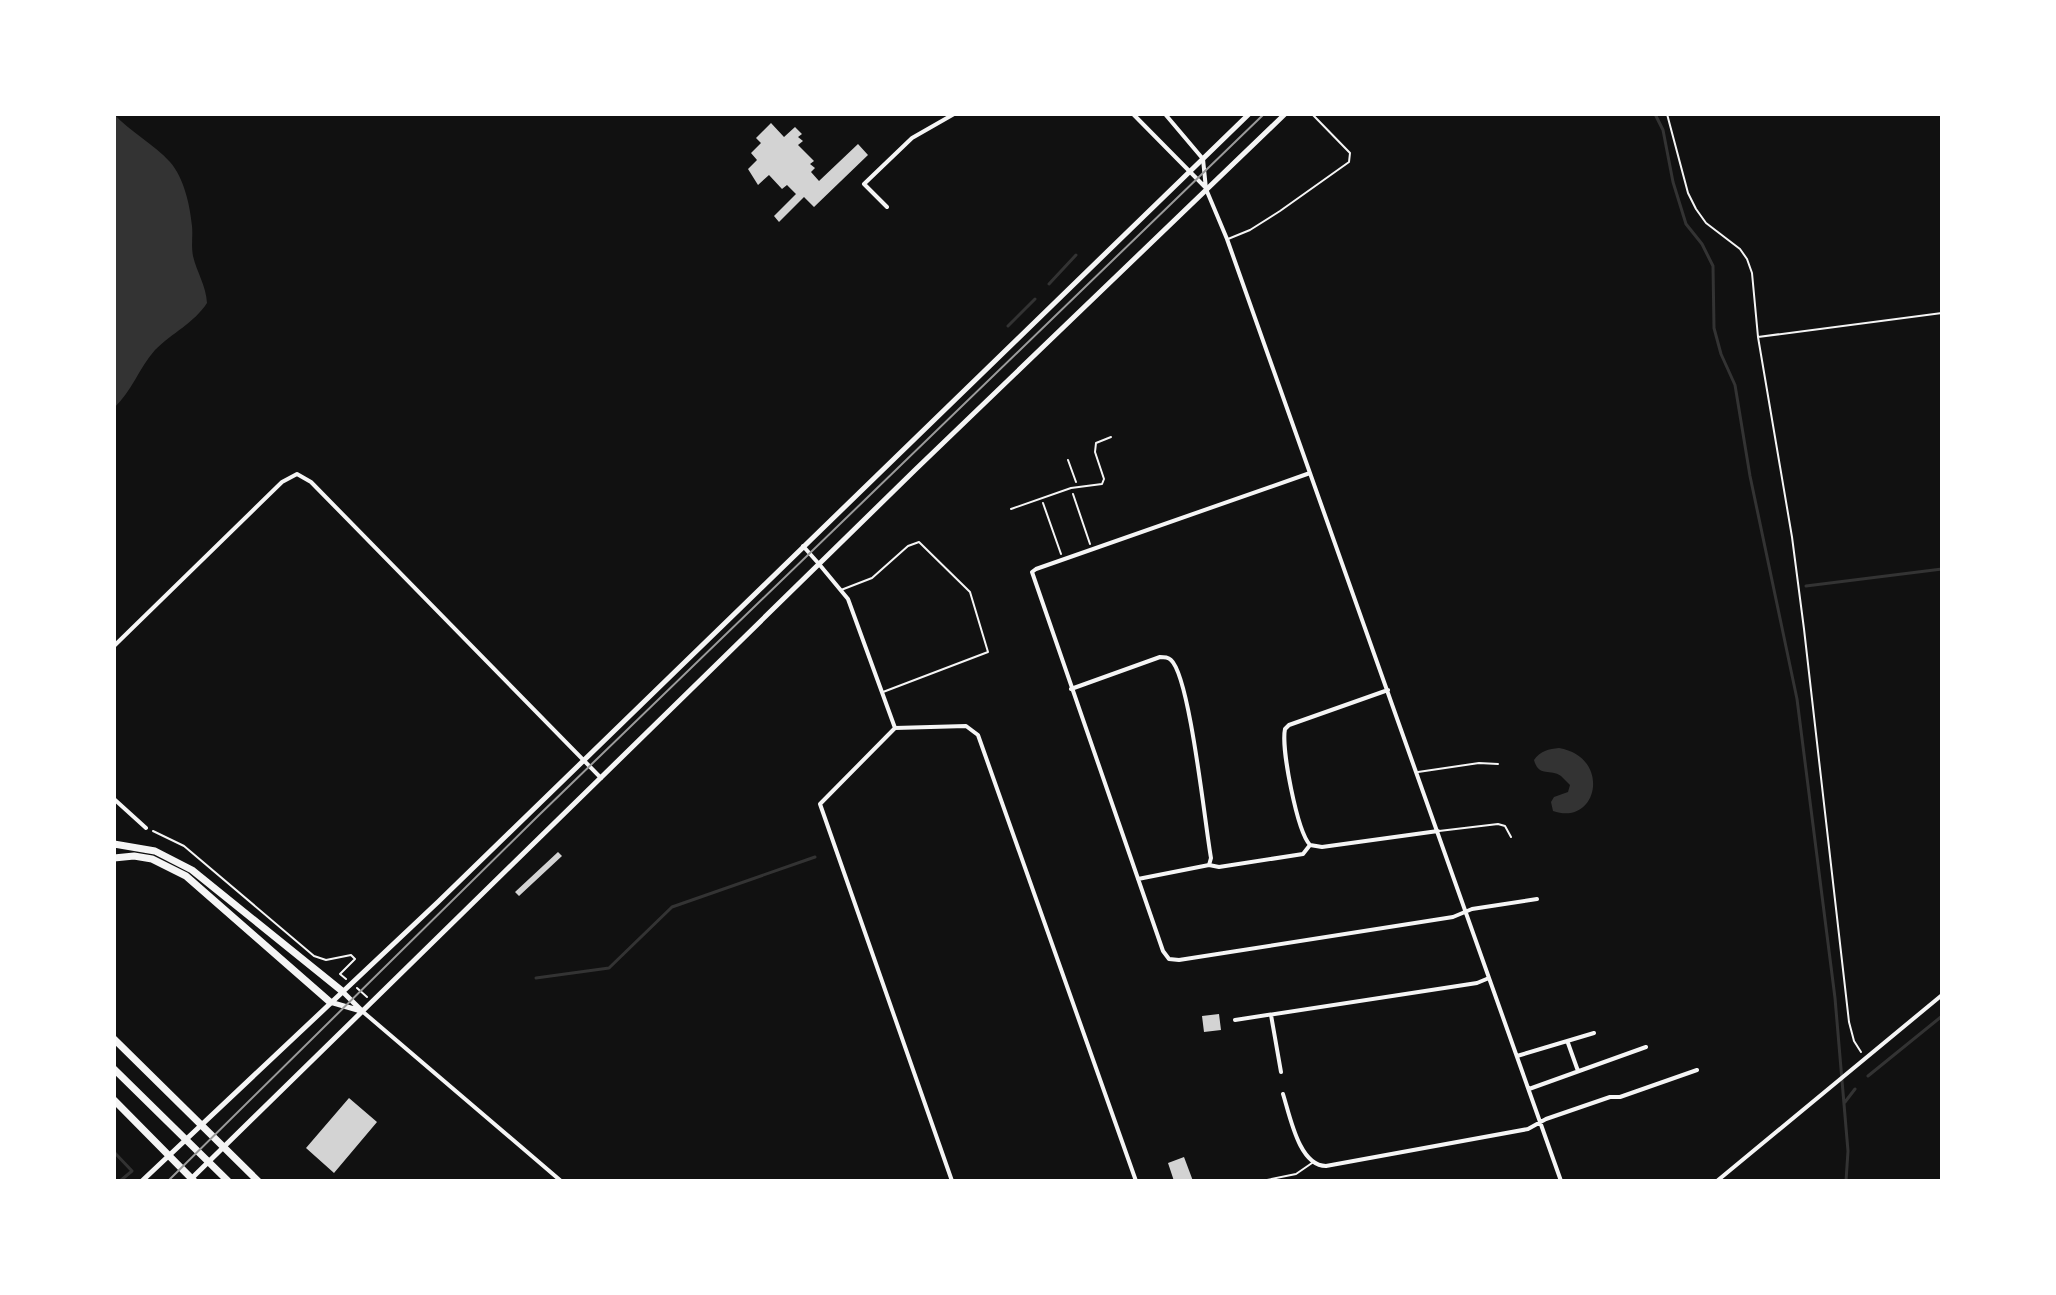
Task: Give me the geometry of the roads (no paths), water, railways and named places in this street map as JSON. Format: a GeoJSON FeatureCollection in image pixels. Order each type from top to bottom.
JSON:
{"type":"FeatureCollection","features":[{"type":"Feature","properties":{"kind":"highway"},"geometry":{"type":"LineString","coordinates":[[114,844],[155,851],[192,870],[342,991]]}},
{"type":"Feature","properties":{"kind":"highway"},"geometry":{"type":"LineString","coordinates":[[114,858],[134,856],[152,859],[186,876],[330,1002]]}},
{"type":"Feature","properties":{"kind":"highway"},"geometry":{"type":"LineString","coordinates":[[114,1039],[258,1181]]}},
{"type":"Feature","properties":{"kind":"highway"},"geometry":{"type":"LineString","coordinates":[[114,1069],[228,1181]]}},
{"type":"Feature","properties":{"kind":"highway"},"geometry":{"type":"LineString","coordinates":[[114,1100],[192,1181]]}},
{"type":"Feature","properties":{"kind":"main road"},"geometry":{"type":"LineString","coordinates":[[142,1181],[582,761],[1249,114]]}},
{"type":"Feature","properties":{"kind":"main road"},"geometry":{"type":"LineString","coordinates":[[192,1181],[819,564],[1285,114]]}},
{"type":"Feature","properties":{"kind":"main road"},"geometry":{"type":"LineString","coordinates":[[342,991],[362,1011]]}},
{"type":"Feature","properties":{"kind":"main road"},"geometry":{"type":"LineString","coordinates":[[330,1002],[362,1011]]}},
{"type":"Feature","properties":{"kind":"street"},"geometry":{"type":"LineString","coordinates":[[887,207],[864,184],[912,138],[954,114]]}},
{"type":"Feature","properties":{"kind":"street"},"geometry":{"type":"LineString","coordinates":[[1133,114],[1206,189]]}},
{"type":"Feature","properties":{"kind":"street"},"geometry":{"type":"LineString","coordinates":[[1165,114],[1203,159],[1206,189],[1227,239],[1561,1181]]}},
{"type":"Feature","properties":{"kind":"street"},"geometry":{"type":"LineString","coordinates":[[1310,473],[1032,572],[1163,951],[1169,959],[1179,960],[1453,917],[1466,911],[1537,899]]}},
{"type":"Feature","properties":{"kind":"street"},"geometry":{"type":"LineString","coordinates":[[114,646],[282,482],[297,474],[311,482],[601,778]]}},
{"type":"Feature","properties":{"kind":"street"},"geometry":{"type":"LineString","coordinates":[[803,546],[841,590],[853,611],[895,728]]}},
{"type":"Feature","properties":{"kind":"street"},"geometry":{"type":"LineString","coordinates":[[1071,689],[1160,657],[1174,662],[1185,694],[1211,858],[1209,865]]}},
{"type":"Feature","properties":{"kind":"street"},"geometry":{"type":"LineString","coordinates":[[1388,690],[1285,729],[1303,835],[1310,845],[1322,847],[1438,831]]}},
{"type":"Feature","properties":{"kind":"street"},"geometry":{"type":"LineString","coordinates":[[952,1181],[820,804],[895,728],[966,726],[978,735],[1136,1181]]}},
{"type":"Feature","properties":{"kind":"street"},"geometry":{"type":"LineString","coordinates":[[114,799],[146,828]]}},
{"type":"Feature","properties":{"kind":"street"},"geometry":{"type":"LineString","coordinates":[[1138,879],[1209,865],[1219,867],[1303,854],[1310,845]]}},
{"type":"Feature","properties":{"kind":"street"},"geometry":{"type":"LineString","coordinates":[[1235,1020],[1477,983],[1489,978]]}},
{"type":"Feature","properties":{"kind":"street"},"geometry":{"type":"LineString","coordinates":[[1717,1181],[1942,995]]}},
{"type":"Feature","properties":{"kind":"street"},"geometry":{"type":"LineString","coordinates":[[362,1011],[561,1181]]}},
{"type":"Feature","properties":{"kind":"street"},"geometry":{"type":"LineString","coordinates":[[1271,1015],[1281,1072]]}},
{"type":"Feature","properties":{"kind":"street"},"geometry":{"type":"LineString","coordinates":[[1517,1056],[1594,1033]]}},
{"type":"Feature","properties":{"kind":"street"},"geometry":{"type":"LineString","coordinates":[[1567,1042],[1578,1071]]}},
{"type":"Feature","properties":{"kind":"street"},"geometry":{"type":"LineString","coordinates":[[1529,1089],[1646,1047]]}},
{"type":"Feature","properties":{"kind":"street"},"geometry":{"type":"LineString","coordinates":[[1283,1094],[1304,1153],[1318,1166],[1528,1129],[1610,1097],[1620,1097],[1697,1070]]}},
{"type":"Feature","properties":{"kind":"lane"},"geometry":{"type":"LineString","coordinates":[[1227,239],[1250,230],[1349,162],[1350,153],[1312,114]]}},
{"type":"Feature","properties":{"kind":"lane"},"geometry":{"type":"LineString","coordinates":[[1011,509],[1071,488],[1102,484],[1104,479],[1095,452],[1096,443],[1111,437]]}},
{"type":"Feature","properties":{"kind":"lane"},"geometry":{"type":"LineString","coordinates":[[841,590],[872,578],[908,546],[919,542],[970,592],[988,652],[882,692]]}},
{"type":"Feature","properties":{"kind":"lane"},"geometry":{"type":"LineString","coordinates":[[1417,773],[1479,763],[1498,764]]}},
{"type":"Feature","properties":{"kind":"lane"},"geometry":{"type":"LineString","coordinates":[[1438,831],[1498,824],[1505,826],[1511,837]]}},
{"type":"Feature","properties":{"kind":"lane"},"geometry":{"type":"LineString","coordinates":[[1262,1181],[1296,1174],[1312,1163]]}},
{"type":"Feature","properties":{"kind":"waterway"},"geometry":{"type":"LineString","coordinates":[[1655,114],[1663,130],[1673,182],[1686,224],[1702,244],[1713,266],[1714,328],[1721,354],[1735,385],[1750,476],[1797,699],[1835,998],[1848,1151],[1846,1181]]}},
{"type":"Feature","properties":{"kind":"waterway"},"geometry":{"type":"LineString","coordinates":[[1049,284],[1076,255]]}},
{"type":"Feature","properties":{"kind":"waterway"},"geometry":{"type":"LineString","coordinates":[[1008,326],[1035,299]]}},
{"type":"Feature","properties":{"kind":"waterway"},"geometry":{"type":"LineString","coordinates":[[1806,586],[1942,569]]}},
{"type":"Feature","properties":{"kind":"waterway"},"geometry":{"type":"LineString","coordinates":[[536,978],[609,968],[672,907],[815,857]]}},
{"type":"Feature","properties":{"kind":"waterway"},"geometry":{"type":"LineString","coordinates":[[1868,1076],[1942,1016]]}},
{"type":"Feature","properties":{"kind":"waterway"},"geometry":{"type":"LineString","coordinates":[[1845,1102],[1855,1089]]}},
{"type":"Feature","properties":{"kind":"waterway"},"geometry":{"type":"LineString","coordinates":[[114,1152],[132,1171],[120,1181]]}},
{"type":"Feature","properties":{"kind":"tram line"},"geometry":{"type":"LineString","coordinates":[[168,1181],[538,816],[1264,114]]}}]}
